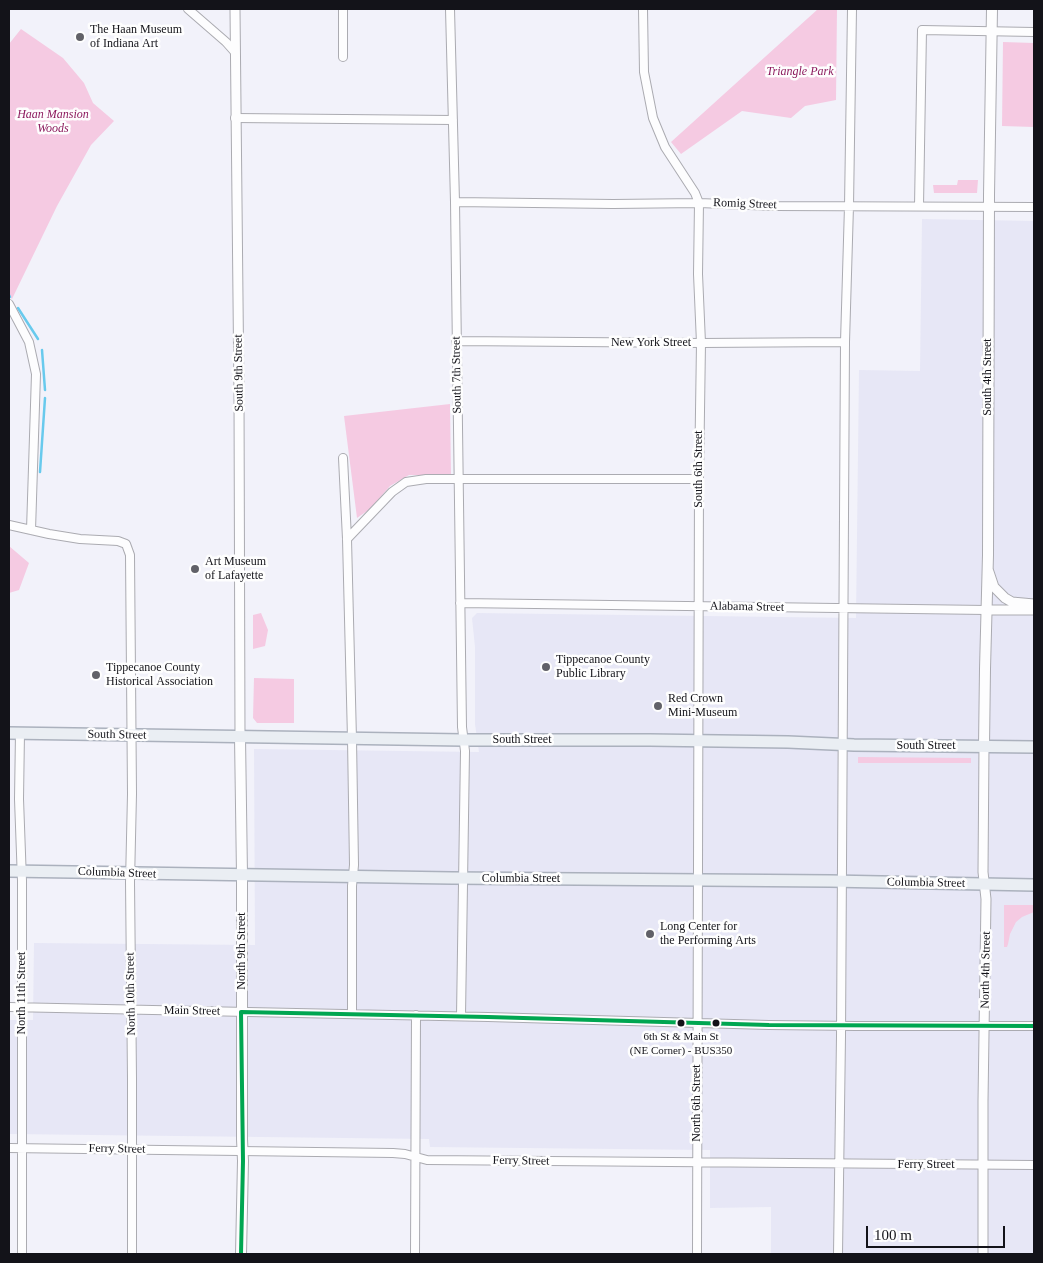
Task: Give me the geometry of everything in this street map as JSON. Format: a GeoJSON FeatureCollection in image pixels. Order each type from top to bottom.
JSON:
{"type":"FeatureCollection","features":[{"type":"Feature","properties":{"kind":"main road","name":"South 4th Street"},"geometry":{"type":"LineString","coordinates":[[984,746],[988,567],[989,208],[992,9]]}},
{"type":"Feature","properties":{"kind":"main road","name":"South Street"},"geometry":{"type":"LineString","coordinates":[[14,733],[352,739],[788,742],[843,745],[1034,747]]}},
{"type":"Feature","properties":{"kind":"main road","name":"North 9th Street"},"geometry":{"type":"LineString","coordinates":[[240,737],[242,875],[241,1254]]}},
{"type":"Feature","properties":{"kind":"main road","name":"Columbia Street"},"geometry":{"type":"LineString","coordinates":[[9,871],[1034,885]]}},
{"type":"Feature","properties":{"kind":"street"},"geometry":{"type":"LineString","coordinates":[[188,9],[234,51]]}},
{"type":"Feature","properties":{"kind":"street","name":"South 9th Street"},"geometry":{"type":"LineString","coordinates":[[235,9],[240,737]]}},
{"type":"Feature","properties":{"kind":"street"},"geometry":{"type":"LineString","coordinates":[[343,9],[343,57]]}},
{"type":"Feature","properties":{"kind":"street","name":"South 7th Street"},"geometry":{"type":"LineString","coordinates":[[450,9],[455,202],[462,727],[465,751],[461,1016]]}},
{"type":"Feature","properties":{"kind":"street"},"geometry":{"type":"LineString","coordinates":[[643,9],[644,72],[653,118],[665,147],[698,200]]}},
{"type":"Feature","properties":{"kind":"street"},"geometry":{"type":"LineString","coordinates":[[838,1254],[845,342],[852,9]]}},
{"type":"Feature","properties":{"kind":"street"},"geometry":{"type":"LineString","coordinates":[[919,206],[922,30],[1034,32]]}},
{"type":"Feature","properties":{"kind":"street"},"geometry":{"type":"LineString","coordinates":[[235,118],[452,120]]}},
{"type":"Feature","properties":{"kind":"street","name":"Romig Street"},"geometry":{"type":"LineString","coordinates":[[455,202],[613,204],[698,200],[775,206],[1034,207]]}},
{"type":"Feature","properties":{"kind":"street","name":"South 6th Street"},"geometry":{"type":"LineString","coordinates":[[698,200],[698,274],[701,343],[698,741]]}},
{"type":"Feature","properties":{"kind":"street"},"geometry":{"type":"LineString","coordinates":[[9,304],[29,342],[36,374],[31,530],[9,525]]}},
{"type":"Feature","properties":{"kind":"street","name":"New York Street"},"geometry":{"type":"LineString","coordinates":[[456,341],[845,342]]}},
{"type":"Feature","properties":{"kind":"street"},"geometry":{"type":"LineString","coordinates":[[343,458],[352,739],[352,1014]]}},
{"type":"Feature","properties":{"kind":"street"},"geometry":{"type":"LineString","coordinates":[[347,539],[392,492],[406,482],[426,479],[699,479]]}},
{"type":"Feature","properties":{"kind":"street","name":"North 10th Street"},"geometry":{"type":"LineString","coordinates":[[31,530],[80,539],[118,541],[126,544],[130,556],[132,1254]]}},
{"type":"Feature","properties":{"kind":"street"},"geometry":{"type":"LineString","coordinates":[[988,567],[994,587],[1005,598],[1012,602],[1034,604]]}},
{"type":"Feature","properties":{"kind":"street","name":"Alabama Street"},"geometry":{"type":"LineString","coordinates":[[460,603],[1034,610]]}},
{"type":"Feature","properties":{"kind":"street","name":"North 11th Street"},"geometry":{"type":"LineString","coordinates":[[14,733],[19,799],[21,871],[22,1254]]}},
{"type":"Feature","properties":{"kind":"street","name":"North 6th Street"},"geometry":{"type":"LineString","coordinates":[[697,1254],[698,741]]}},
{"type":"Feature","properties":{"kind":"street","name":"North 4th Street"},"geometry":{"type":"LineString","coordinates":[[983,1254],[986,899],[983,872],[984,746]]}},
{"type":"Feature","properties":{"kind":"street","name":"Main Street"},"geometry":{"type":"LineString","coordinates":[[9,1007],[841,1026],[1034,1026]]}},
{"type":"Feature","properties":{"kind":"street"},"geometry":{"type":"LineString","coordinates":[[415,1254],[416,1015]]}},
{"type":"Feature","properties":{"kind":"street","name":"Ferry Street"},"geometry":{"type":"LineString","coordinates":[[9,1148],[393,1153],[427,1160],[1034,1166]]}},
{"type":"Feature","properties":{"kind":"shaded area"},"geometry":{"type":"Polygon","coordinates":[[[922,219],[1034,221],[1034,1254],[771,1254],[771,1207],[710,1208],[710,1150],[430,1147],[429,1139],[9,1134],[9,1020],[33,1020],[34,943],[255,945],[254,749],[479,752],[475,724],[475,647],[472,618],[477,613],[856,618],[859,370],[920,371],[922,219]]]}},
{"type":"Feature","properties":{"kind":"green space","name":"Triangle Park"},"geometry":{"type":"Polygon","coordinates":[[[818,9],[837,9],[836,100],[805,106],[791,118],[742,111],[681,154],[671,142],[818,9]]]}},
{"type":"Feature","properties":{"kind":"green space","name":"Haan Mansion Woods"},"geometry":{"type":"Polygon","coordinates":[[[21,29],[63,58],[84,83],[93,103],[114,121],[91,145],[57,206],[12,299],[9,295],[9,44],[21,29]]]}},
{"type":"Feature","properties":{"kind":"green space"},"geometry":{"type":"Polygon","coordinates":[[[1003,42],[1034,43],[1034,127],[1002,126],[1003,42]]]}},
{"type":"Feature","properties":{"kind":"green space"},"geometry":{"type":"Polygon","coordinates":[[[958,180],[978,180],[977,193],[934,193],[933,185],[957,185],[958,180]]]}},
{"type":"Feature","properties":{"kind":"green space"},"geometry":{"type":"Polygon","coordinates":[[[450,404],[451,475],[409,475],[390,486],[370,509],[357,518],[344,416],[450,404]]]}},
{"type":"Feature","properties":{"kind":"green space"},"geometry":{"type":"Polygon","coordinates":[[[9,546],[29,563],[19,590],[9,593],[9,546]]]}},
{"type":"Feature","properties":{"kind":"green space"},"geometry":{"type":"Polygon","coordinates":[[[261,613],[268,630],[265,646],[253,649],[253,615],[261,613]]]}},
{"type":"Feature","properties":{"kind":"green space"},"geometry":{"type":"Polygon","coordinates":[[[254,678],[294,679],[294,723],[257,723],[253,718],[254,678]]]}},
{"type":"Feature","properties":{"kind":"green space"},"geometry":{"type":"Polygon","coordinates":[[[858,757],[971,758],[971,763],[858,763],[858,757]]]}},
{"type":"Feature","properties":{"kind":"green space"},"geometry":{"type":"Polygon","coordinates":[[[1004,905],[1034,905],[1034,912],[1016,922],[1010,934],[1007,947],[1004,947],[1004,905]]]}},
{"type":"Feature","properties":{"kind":"waterway"},"geometry":{"type":"LineString","coordinates":[[18,308],[38,339]]}},
{"type":"Feature","properties":{"kind":"waterway"},"geometry":{"type":"LineString","coordinates":[[42,350],[45,390]]}},
{"type":"Feature","properties":{"kind":"waterway"},"geometry":{"type":"LineString","coordinates":[[40,472],[45,398]]}},
{"type":"Feature","properties":{"kind":"transit line"},"geometry":{"type":"LineString","coordinates":[[241,1254],[243,1161],[241,1012],[769,1025],[1034,1026]]}},
{"type":"Feature","properties":{"kind":"place","name":"The Haan Museum of Indiana Art"},"geometry":{"type":"Point","coordinates":[80,37]}},
{"type":"Feature","properties":{"kind":"place","name":"Art Museum of Lafayette"},"geometry":{"type":"Point","coordinates":[195,569]}},
{"type":"Feature","properties":{"kind":"place","name":"Tippecanoe County Public Library"},"geometry":{"type":"Point","coordinates":[546,667]}},
{"type":"Feature","properties":{"kind":"place","name":"Tippecanoe County Historical Association"},"geometry":{"type":"Point","coordinates":[96,675]}},
{"type":"Feature","properties":{"kind":"place","name":"Red Crown Mini-Museum"},"geometry":{"type":"Point","coordinates":[658,706]}},
{"type":"Feature","properties":{"kind":"place","name":"Long Center for the Performing Arts"},"geometry":{"type":"Point","coordinates":[650,934]}},
{"type":"Feature","properties":{"kind":"place","name":"6th St & Main St (NE Corner) - BUS350"},"geometry":{"type":"Point","coordinates":[681,1023]}}]}
